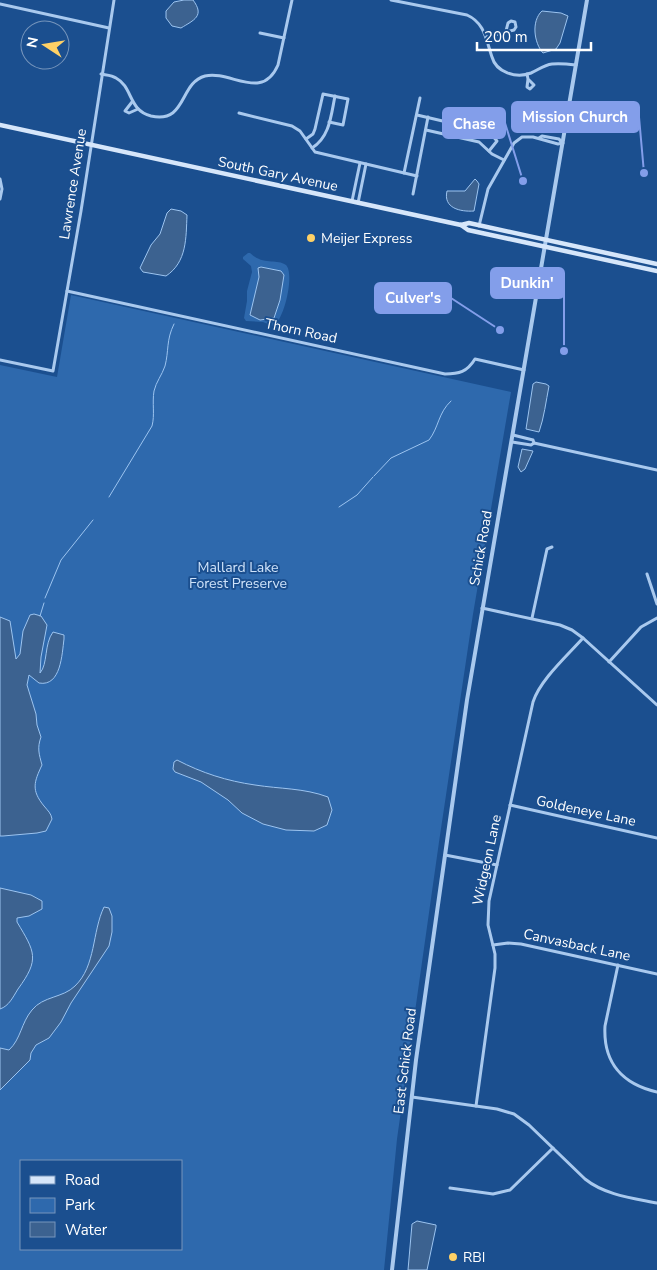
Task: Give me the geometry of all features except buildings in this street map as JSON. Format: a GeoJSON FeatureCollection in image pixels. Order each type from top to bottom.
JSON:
{"type":"FeatureCollection","features":[{"type":"Feature","properties":{"kind":"main road","name":"South Gary Avenue"},"geometry":{"type":"LineString","coordinates":[[0,125],[461,225],[468,230],[657,271]]}},
{"type":"Feature","properties":{"kind":"main road","name":"South Gary Avenue"},"geometry":{"type":"LineString","coordinates":[[461,225],[470,223],[657,264]]}},
{"type":"Feature","properties":{"kind":"street","name":"Lawrence Avenue"},"geometry":{"type":"LineString","coordinates":[[0,360],[53,371],[114,0]]}},
{"type":"Feature","properties":{"kind":"street"},"geometry":{"type":"LineString","coordinates":[[102,74],[115,77],[121,82],[138,109],[154,117],[174,113],[181,104],[188,88],[195,80],[206,76],[251,84],[266,80],[278,65],[292,0]]}},
{"type":"Feature","properties":{"kind":"street"},"geometry":{"type":"LineString","coordinates":[[390,0],[467,15],[479,22],[487,37],[493,62],[505,72],[527,74],[553,64],[576,65]]}},
{"type":"Feature","properties":{"kind":"street","name":"Schick Road"},"geometry":{"type":"LineString","coordinates":[[444,854],[482,608],[587,0]]}},
{"type":"Feature","properties":{"kind":"street"},"geometry":{"type":"LineString","coordinates":[[0,4],[109,28]]}},
{"type":"Feature","properties":{"kind":"street"},"geometry":{"type":"LineString","coordinates":[[487,37],[506,31]]}},
{"type":"Feature","properties":{"kind":"street"},"geometry":{"type":"LineString","coordinates":[[260,33],[284,38]]}},
{"type":"Feature","properties":{"kind":"street"},"geometry":{"type":"LineString","coordinates":[[527,74],[528,79]]}},
{"type":"Feature","properties":{"kind":"street"},"geometry":{"type":"LineString","coordinates":[[306,139],[313,134],[323,94],[348,99],[343,125],[329,122]]}},
{"type":"Feature","properties":{"kind":"street"},"geometry":{"type":"LineString","coordinates":[[312,148],[324,137],[335,96]]}},
{"type":"Feature","properties":{"kind":"street"},"geometry":{"type":"LineString","coordinates":[[404,173],[420,98]]}},
{"type":"Feature","properties":{"kind":"street"},"geometry":{"type":"LineString","coordinates":[[132,102],[125,111],[129,113],[138,109]]}},
{"type":"Feature","properties":{"kind":"street"},"geometry":{"type":"LineString","coordinates":[[239,113],[292,126],[300,131],[315,152],[417,176]]}},
{"type":"Feature","properties":{"kind":"street"},"geometry":{"type":"LineString","coordinates":[[416,115],[490,133],[497,141],[489,151]]}},
{"type":"Feature","properties":{"kind":"street"},"geometry":{"type":"LineString","coordinates":[[413,194],[428,117]]}},
{"type":"Feature","properties":{"kind":"street"},"geometry":{"type":"LineString","coordinates":[[426,130],[479,142],[504,160]]}},
{"type":"Feature","properties":{"kind":"street"},"geometry":{"type":"LineString","coordinates":[[479,226],[488,188],[514,143],[522,137],[538,138],[541,141],[558,144],[563,143]]}},
{"type":"Feature","properties":{"kind":"street"},"geometry":{"type":"LineString","coordinates":[[352,202],[360,163]]}},
{"type":"Feature","properties":{"kind":"street"},"geometry":{"type":"LineString","coordinates":[[358,203],[366,164]]}},
{"type":"Feature","properties":{"kind":"street"},"geometry":{"type":"LineString","coordinates":[[0,179],[2,189],[0,199]]}},
{"type":"Feature","properties":{"kind":"street","name":"Thorn Road"},"geometry":{"type":"LineString","coordinates":[[67,290],[445,374],[460,374],[470,367],[475,359],[524,370]]}},
{"type":"Feature","properties":{"kind":"street"},"geometry":{"type":"LineString","coordinates":[[513,435],[533,440],[534,443]]}},
{"type":"Feature","properties":{"kind":"street"},"geometry":{"type":"LineString","coordinates":[[512,442],[531,445],[534,443],[657,470]]}},
{"type":"Feature","properties":{"kind":"street"},"geometry":{"type":"LineString","coordinates":[[532,618],[547,550],[552,547]]}},
{"type":"Feature","properties":{"kind":"street"},"geometry":{"type":"LineString","coordinates":[[647,574],[657,604]]}},
{"type":"Feature","properties":{"kind":"street"},"geometry":{"type":"LineString","coordinates":[[482,608],[532,618],[572,630],[657,706]]}},
{"type":"Feature","properties":{"kind":"street"},"geometry":{"type":"LineString","coordinates":[[609,662],[641,627],[657,618]]}},
{"type":"Feature","properties":{"kind":"street","name":"Widgeon Lane"},"geometry":{"type":"LineString","coordinates":[[476,1106],[495,968],[487,911],[534,696],[543,683],[583,638]]}},
{"type":"Feature","properties":{"kind":"street","name":"Goldeneye Lane"},"geometry":{"type":"LineString","coordinates":[[510,805],[657,838]]}},
{"type":"Feature","properties":{"kind":"street"},"geometry":{"type":"LineString","coordinates":[[444,854],[496,865]]}},
{"type":"Feature","properties":{"kind":"street","name":"East Schick Road"},"geometry":{"type":"LineString","coordinates":[[392,1270],[411,1097],[444,854]]}},
{"type":"Feature","properties":{"kind":"street","name":"Canvasback Lane"},"geometry":{"type":"LineString","coordinates":[[493,945],[521,944],[657,974]]}},
{"type":"Feature","properties":{"kind":"street"},"geometry":{"type":"LineString","coordinates":[[618,965],[605,1026],[605,1036],[610,1057],[619,1071],[629,1081],[637,1086],[657,1092]]}},
{"type":"Feature","properties":{"kind":"street"},"geometry":{"type":"LineString","coordinates":[[411,1097],[504,1110],[514,1114],[529,1125],[585,1179],[596,1187],[611,1193],[657,1203]]}},
{"type":"Feature","properties":{"kind":"street"},"geometry":{"type":"LineString","coordinates":[[450,1188],[493,1194],[510,1190],[553,1148]]}},
{"type":"Feature","properties":{"kind":"green space"},"geometry":{"type":"Polygon","coordinates":[[[248,253],[265,261],[282,263],[286,265],[288,270],[289,287],[287,297],[281,316],[273,326],[263,322],[246,321],[244,318],[247,291],[252,272],[251,266],[243,259],[248,253]]]}},
{"type":"Feature","properties":{"kind":"green space","name":"Mallard Lake Forest Preserve"},"geometry":{"type":"Polygon","coordinates":[[[71,295],[511,392],[473,614],[439,842],[397,1139],[384,1270],[0,1270],[0,365],[57,377],[71,295]]]}},
{"type":"Feature","properties":{"kind":"water"},"geometry":{"type":"Polygon","coordinates":[[[193,0],[198,14],[194,20],[181,28],[172,26],[166,18],[166,11],[174,2],[193,0]]]}},
{"type":"Feature","properties":{"kind":"water"},"geometry":{"type":"Polygon","coordinates":[[[542,11],[561,13],[568,16],[560,43],[556,49],[543,53],[537,44],[535,32],[536,20],[542,11]]]}},
{"type":"Feature","properties":{"kind":"water"},"geometry":{"type":"Polygon","coordinates":[[[475,179],[479,184],[474,211],[458,210],[450,205],[446,197],[447,191],[465,191],[475,179]]]}},
{"type":"Feature","properties":{"kind":"water"},"geometry":{"type":"Polygon","coordinates":[[[171,209],[181,211],[187,215],[182,257],[166,276],[143,272],[140,268],[151,245],[160,234],[167,213],[171,209]]]}},
{"type":"Feature","properties":{"kind":"water"},"geometry":{"type":"Polygon","coordinates":[[[258,268],[281,271],[284,275],[280,300],[274,318],[260,320],[250,315],[259,277],[258,268]]]}},
{"type":"Feature","properties":{"kind":"water"},"geometry":{"type":"Polygon","coordinates":[[[536,382],[549,386],[539,432],[526,429],[533,384],[536,382]]]}},
{"type":"Feature","properties":{"kind":"water"},"geometry":{"type":"Polygon","coordinates":[[[522,449],[533,451],[525,469],[521,472],[518,467],[522,449]]]}},
{"type":"Feature","properties":{"kind":"water"},"geometry":{"type":"Polygon","coordinates":[[[30,615],[41,616],[47,625],[40,673],[44,664],[48,642],[53,632],[64,635],[61,661],[56,675],[46,683],[39,683],[29,675],[27,685],[41,737],[39,751],[42,765],[35,786],[37,795],[52,819],[46,831],[0,836],[0,617],[10,621],[16,659],[20,654],[23,631],[30,615]]]}},
{"type":"Feature","properties":{"kind":"water"},"geometry":{"type":"Polygon","coordinates":[[[177,760],[205,773],[235,781],[301,790],[328,797],[332,810],[327,825],[314,831],[286,830],[263,824],[242,813],[228,800],[201,782],[175,772],[173,769],[174,762],[177,760]]]}},
{"type":"Feature","properties":{"kind":"water"},"geometry":{"type":"Polygon","coordinates":[[[0,888],[31,895],[42,901],[42,909],[29,916],[17,918],[17,922],[31,948],[32,963],[25,979],[12,998],[6,1006],[0,1009],[0,888]]]}},
{"type":"Feature","properties":{"kind":"water"},"geometry":{"type":"Polygon","coordinates":[[[104,907],[109,908],[112,916],[112,932],[109,946],[49,1038],[36,1045],[31,1053],[30,1060],[0,1090],[0,1048],[9,1050],[13,1046],[25,1020],[37,1005],[70,990],[82,978],[87,969],[104,907]]]}},
{"type":"Feature","properties":{"kind":"water"},"geometry":{"type":"Polygon","coordinates":[[[417,1221],[436,1225],[427,1270],[408,1270],[412,1224],[417,1221]]]}},
{"type":"Feature","properties":{"kind":"waterway"},"geometry":{"type":"LineString","coordinates":[[109,497],[152,426],[154,391],[165,366],[170,335],[174,324]]}},
{"type":"Feature","properties":{"kind":"waterway"},"geometry":{"type":"LineString","coordinates":[[374,476],[391,458],[429,440],[443,410],[451,401]]}},
{"type":"Feature","properties":{"kind":"waterway"},"geometry":{"type":"LineString","coordinates":[[339,507],[357,495],[373,477]]}},
{"type":"Feature","properties":{"kind":"waterway"},"geometry":{"type":"LineString","coordinates":[[45,598],[61,560],[93,520]]}},
{"type":"Feature","properties":{"kind":"waterway"},"geometry":{"type":"LineString","coordinates":[[40,616],[44,603]]}},
{"type":"Feature","properties":{"kind":"place","name":"Mission Church"},"geometry":{"type":"Point","coordinates":[644,173]}},
{"type":"Feature","properties":{"kind":"place","name":"Chase"},"geometry":{"type":"Point","coordinates":[523,181]}},
{"type":"Feature","properties":{"kind":"place","name":"Meijer Express"},"geometry":{"type":"Point","coordinates":[311,238]}},
{"type":"Feature","properties":{"kind":"place","name":"Culver's"},"geometry":{"type":"Point","coordinates":[500,330]}},
{"type":"Feature","properties":{"kind":"place","name":"Dunkin'"},"geometry":{"type":"Point","coordinates":[564,351]}},
{"type":"Feature","properties":{"kind":"place","name":"RBI"},"geometry":{"type":"Point","coordinates":[453,1257]}}]}
